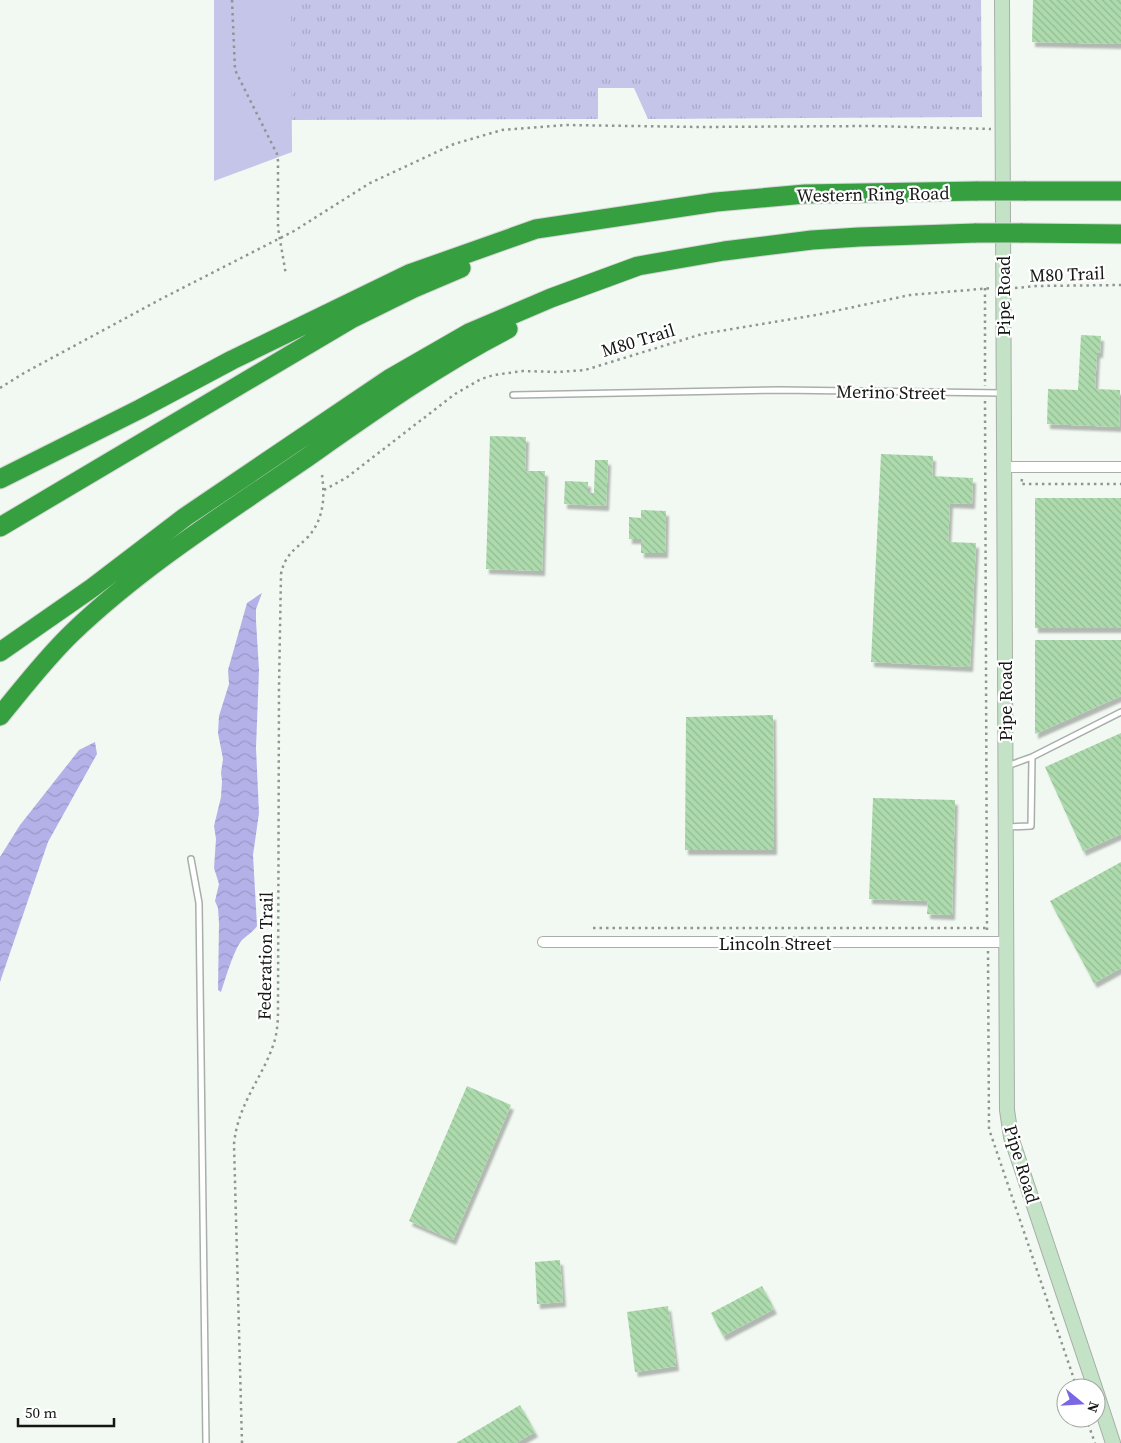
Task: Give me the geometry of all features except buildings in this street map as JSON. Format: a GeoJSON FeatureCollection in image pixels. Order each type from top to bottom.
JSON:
{"type":"FeatureCollection","features":[{"type":"Feature","properties":{"kind":"highway","name":"Western Ring Road"},"geometry":{"type":"LineString","coordinates":[[627,217],[716,202],[805,194],[1121,191]]}},
{"type":"Feature","properties":{"kind":"highway"},"geometry":{"type":"LineString","coordinates":[[0,479],[140,409],[232,360],[410,274],[536,229],[627,217]]}},
{"type":"Feature","properties":{"kind":"highway"},"geometry":{"type":"LineString","coordinates":[[0,527],[351,319],[414,288],[538,239],[627,217]]}},
{"type":"Feature","properties":{"kind":"highway"},"geometry":{"type":"LineString","coordinates":[[0,652],[92,588],[185,517],[390,379],[469,333],[551,298],[638,266],[724,251],[812,240],[1021,232],[1121,234]]}},
{"type":"Feature","properties":{"kind":"highway"},"geometry":{"type":"LineString","coordinates":[[0,716],[28,681],[71,634],[121,590],[192,536],[398,394],[472,347],[554,305],[638,266]]}},
{"type":"Feature","properties":{"kind":"street","name":"Pipe Road"},"geometry":{"type":"LineString","coordinates":[[1002,0],[1006,1110],[1011,1137],[1091,1378]]}},
{"type":"Feature","properties":{"kind":"street"},"geometry":{"type":"LineString","coordinates":[[1004,467],[1121,467]]}},
{"type":"Feature","properties":{"kind":"street","name":"Lincoln Street"},"geometry":{"type":"LineString","coordinates":[[544,942],[1006,942]]}},
{"type":"Feature","properties":{"kind":"street","name":"Pipe Road"},"geometry":{"type":"LineString","coordinates":[[1106,1422],[1113,1443]]}},
{"type":"Feature","properties":{"kind":"lane","name":"Merino Street"},"geometry":{"type":"LineString","coordinates":[[513,395],[779,390],[1004,393]]}},
{"type":"Feature","properties":{"kind":"lane"},"geometry":{"type":"LineString","coordinates":[[1005,767],[1032,757],[1121,712]]}},
{"type":"Feature","properties":{"kind":"lane"},"geometry":{"type":"LineString","coordinates":[[1006,827],[1031,826],[1032,757]]}},
{"type":"Feature","properties":{"kind":"lane"},"geometry":{"type":"LineString","coordinates":[[191,859],[199,903],[206,1443]]}},
{"type":"Feature","properties":{"kind":"path"},"geometry":{"type":"LineString","coordinates":[[232,0],[235,70],[277,154],[278,228],[286,275]]}},
{"type":"Feature","properties":{"kind":"path"},"geometry":{"type":"LineString","coordinates":[[0,388],[24,373],[161,299],[280,238],[370,183],[454,144],[502,130],[566,125],[699,128],[872,126],[1002,129]]}},
{"type":"Feature","properties":{"kind":"path","name":"M80 Trail"},"geometry":{"type":"LineString","coordinates":[[1014,289],[1036,286],[1121,285]]}},
{"type":"Feature","properties":{"kind":"path","name":"M80 Trail"},"geometry":{"type":"LineString","coordinates":[[324,490],[346,478],[455,394],[481,379],[494,375],[523,371],[558,372],[585,370],[702,334],[816,315],[910,295],[992,288]]}},
{"type":"Feature","properties":{"kind":"path"},"geometry":{"type":"LineString","coordinates":[[1022,467],[1022,484],[1121,484]]}},
{"type":"Feature","properties":{"kind":"path","name":"Federation Trail"},"geometry":{"type":"LineString","coordinates":[[242,1443],[234,1144],[239,1117],[250,1090],[272,1049],[278,1023],[281,574],[287,557],[315,529],[322,511],[324,490],[322,475]]}},
{"type":"Feature","properties":{"kind":"path"},"geometry":{"type":"LineString","coordinates":[[593,928],[987,928]]}},
{"type":"Feature","properties":{"kind":"path"},"geometry":{"type":"LineString","coordinates":[[1090,1428],[1095,1443]]}},
{"type":"Feature","properties":{"kind":"green space"},"geometry":{"type":"Polygon","coordinates":[[[214,0],[291,0],[292,152],[214,181],[214,0]]]}},
{"type":"Feature","properties":{"kind":"green space"},"geometry":{"type":"Polygon","coordinates":[[[291,0],[981,0],[982,117],[648,119],[634,88],[598,88],[598,119],[291,120],[291,0]]]}},
{"type":"Feature","properties":{"kind":"water"},"geometry":{"type":"Polygon","coordinates":[[[262,593],[256,609],[259,670],[256,748],[259,813],[253,855],[257,926],[239,944],[221,992],[218,990],[219,923],[218,908],[215,901],[219,884],[214,868],[216,839],[214,826],[221,797],[223,759],[218,733],[219,716],[229,684],[228,670],[247,603],[262,593]]]}},
{"type":"Feature","properties":{"kind":"water"},"geometry":{"type":"Polygon","coordinates":[[[95,742],[97,754],[48,842],[0,982],[0,857],[20,825],[79,750],[95,742]]]}}]}
